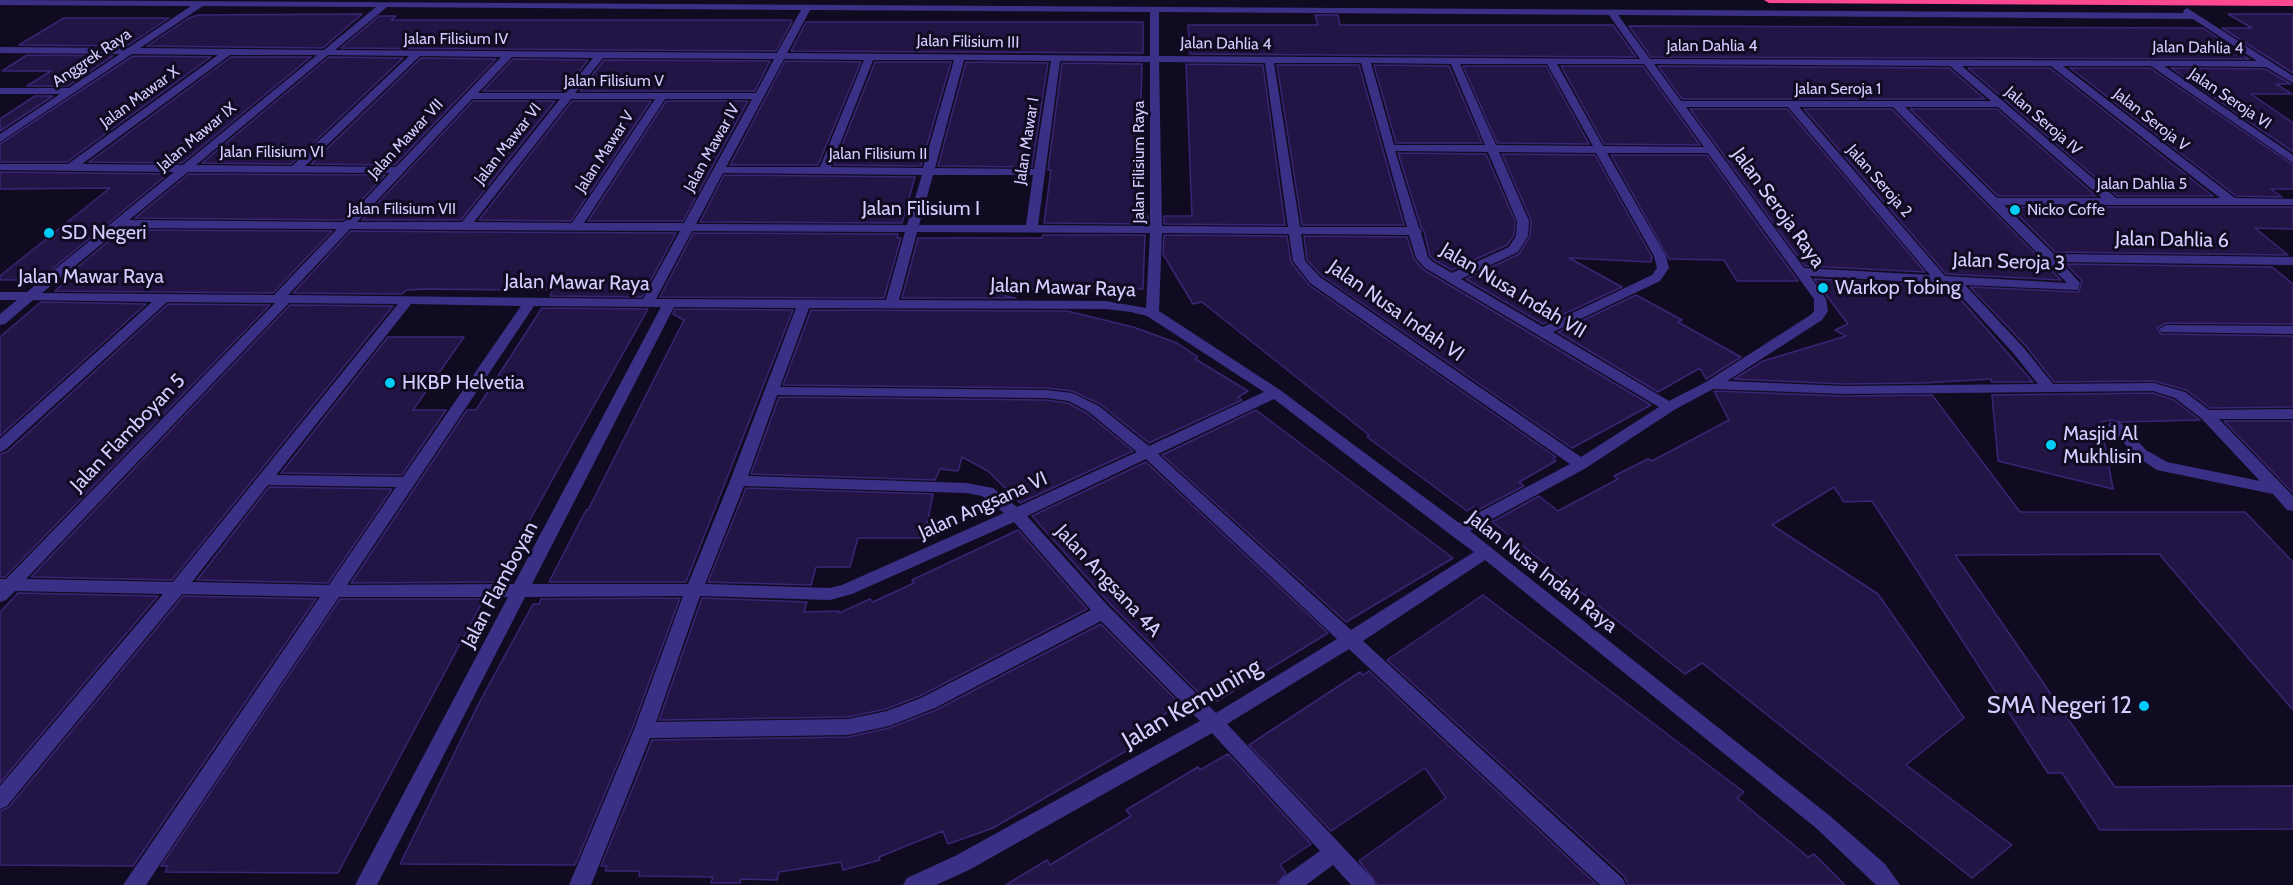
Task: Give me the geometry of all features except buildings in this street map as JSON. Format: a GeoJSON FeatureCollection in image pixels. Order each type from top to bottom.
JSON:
{"type":"FeatureCollection","features":[{"type":"Feature","properties":{"kind":"highway"},"geometry":{"type":"LineString","coordinates":[[1769,0],[2293,3]]}},
{"type":"Feature","properties":{"kind":"street"},"geometry":{"type":"LineString","coordinates":[[0,2],[806,9],[2194,16]]}},
{"type":"Feature","properties":{"kind":"street"},"geometry":{"type":"LineString","coordinates":[[2175,2],[2293,80]]}},
{"type":"Feature","properties":{"kind":"street","name":"Anggrek Raya"},"geometry":{"type":"LineString","coordinates":[[2,137],[201,3]]}},
{"type":"Feature","properties":{"kind":"street","name":"Jalan Mawar IX"},"geometry":{"type":"LineString","coordinates":[[0,321],[385,4]]}},
{"type":"Feature","properties":{"kind":"street","name":"Jalan Mawar IV"},"geometry":{"type":"LineString","coordinates":[[647,303],[806,9]]}},
{"type":"Feature","properties":{"kind":"street","name":"Jalan Filisium Raya"},"geometry":{"type":"LineString","coordinates":[[1152,313],[1156,230],[1154,11]]}},
{"type":"Feature","properties":{"kind":"street","name":"Jalan Seroja Raya"},"geometry":{"type":"LineString","coordinates":[[1612,13],[1820,299],[1821,310],[1817,317],[1711,385],[1669,407]]}},
{"type":"Feature","properties":{"kind":"street","name":"Jalan Filisium IV"},"geometry":{"type":"LineString","coordinates":[[0,50],[781,56]]}},
{"type":"Feature","properties":{"kind":"street","name":"Jalan Mawar X"},"geometry":{"type":"LineString","coordinates":[[71,167],[228,52]]}},
{"type":"Feature","properties":{"kind":"street"},"geometry":{"type":"LineString","coordinates":[[295,169],[417,54]]}},
{"type":"Feature","properties":{"kind":"street","name":"Jalan Mawar VII"},"geometry":{"type":"LineString","coordinates":[[282,299],[346,226],[509,54]]}},
{"type":"Feature","properties":{"kind":"street","name":"Jalan Mawar VI"},"geometry":{"type":"LineString","coordinates":[[465,226],[600,55]]}},
{"type":"Feature","properties":{"kind":"street","name":"Jalan Filisium III"},"geometry":{"type":"LineString","coordinates":[[781,56],[1154,59]]}},
{"type":"Feature","properties":{"kind":"street"},"geometry":{"type":"LineString","coordinates":[[824,171],[870,56]]}},
{"type":"Feature","properties":{"kind":"street"},"geometry":{"type":"LineString","coordinates":[[891,304],[910,229],[930,171],[960,57]]}},
{"type":"Feature","properties":{"kind":"street","name":"Jalan Mawar I"},"geometry":{"type":"LineString","coordinates":[[1031,229],[1056,58]]}},
{"type":"Feature","properties":{"kind":"street","name":"Jalan Dahlia 4"},"geometry":{"type":"LineString","coordinates":[[1154,59],[2270,64]]}},
{"type":"Feature","properties":{"kind":"street","name":"Jalan Nusa Indah VI"},"geometry":{"type":"LineString","coordinates":[[1269,60],[1299,261],[1315,280],[1581,464]]}},
{"type":"Feature","properties":{"kind":"street","name":"Jalan Nusa Indah VII"},"geometry":{"type":"LineString","coordinates":[[1365,60],[1422,258],[1429,265],[1669,407]]}},
{"type":"Feature","properties":{"kind":"street"},"geometry":{"type":"LineString","coordinates":[[1453,278],[1514,249],[1522,236],[1523,221],[1454,60]]}},
{"type":"Feature","properties":{"kind":"street"},"geometry":{"type":"LineString","coordinates":[[1543,332],[1656,278],[1663,268],[1660,256],[1550,61]]}},
{"type":"Feature","properties":{"kind":"street","name":"Jalan Seroja V"},"geometry":{"type":"LineString","coordinates":[[2052,62],[2231,201]]}},
{"type":"Feature","properties":{"kind":"street","name":"Jalan Seroja VI"},"geometry":{"type":"LineString","coordinates":[[2151,62],[2293,160]]}},
{"type":"Feature","properties":{"kind":"street","name":"Jalan Seroja IV"},"geometry":{"type":"LineString","coordinates":[[1953,63],[2113,201]]}},
{"type":"Feature","properties":{"kind":"street"},"geometry":{"type":"LineString","coordinates":[[0,91],[70,91]]}},
{"type":"Feature","properties":{"kind":"street","name":"Jalan Filisium V"},"geometry":{"type":"LineString","coordinates":[[470,96],[759,96]]}},
{"type":"Feature","properties":{"kind":"street","name":"Jalan Mawar V"},"geometry":{"type":"LineString","coordinates":[[576,226],[662,96]]}},
{"type":"Feature","properties":{"kind":"street","name":"Jalan Seroja 1"},"geometry":{"type":"LineString","coordinates":[[1676,104],[2001,104]]}},
{"type":"Feature","properties":{"kind":"street","name":"Jalan Seroja 2"},"geometry":{"type":"LineString","coordinates":[[1791,104],[1947,280],[2019,351],[2049,388]]}},
{"type":"Feature","properties":{"kind":"street","name":"Jalan Seroja 3"},"geometry":{"type":"LineString","coordinates":[[1799,272],[2073,287],[2074,283],[2051,258],[1896,104]]}},
{"type":"Feature","properties":{"kind":"street"},"geometry":{"type":"LineString","coordinates":[[1389,148],[1712,150]]}},
{"type":"Feature","properties":{"kind":"street","name":"Jalan Filisium VI"},"geometry":{"type":"LineString","coordinates":[[0,167],[400,170]]}},
{"type":"Feature","properties":{"kind":"street","name":"Jalan Filisium II"},"geometry":{"type":"LineString","coordinates":[[718,170],[1038,172]]}},
{"type":"Feature","properties":{"kind":"street","name":"Jalan Dahlia 5"},"geometry":{"type":"LineString","coordinates":[[1992,201],[2293,202]]}},
{"type":"Feature","properties":{"kind":"street","name":"Jalan Filisium VII"},"geometry":{"type":"LineString","coordinates":[[118,224],[687,227]]}},
{"type":"Feature","properties":{"kind":"street","name":"Jalan Filisium I"},"geometry":{"type":"LineString","coordinates":[[687,227],[1416,231]]}},
{"type":"Feature","properties":{"kind":"street","name":"Jalan Dahlia 6"},"geometry":{"type":"LineString","coordinates":[[2051,258],[2293,261]]}},
{"type":"Feature","properties":{"kind":"street","name":"Jalan Mawar Raya"},"geometry":{"type":"LineString","coordinates":[[0,296],[1106,305],[1152,313]]}},
{"type":"Feature","properties":{"kind":"street"},"geometry":{"type":"LineString","coordinates":[[0,447],[165,297]]}},
{"type":"Feature","properties":{"kind":"street","name":"Jalan Flamboyan 5"},"geometry":{"type":"LineString","coordinates":[[3,589],[282,299]]}},
{"type":"Feature","properties":{"kind":"street"},"geometry":{"type":"LineString","coordinates":[[0,800],[177,589],[407,301]]}},
{"type":"Feature","properties":{"kind":"street"},"geometry":{"type":"LineString","coordinates":[[134,885],[336,591],[530,302]]}},
{"type":"Feature","properties":{"kind":"street","name":"Jalan Flamboyan"},"geometry":{"type":"LineString","coordinates":[[366,885],[670,303]]}},
{"type":"Feature","properties":{"kind":"street"},"geometry":{"type":"LineString","coordinates":[[580,885],[644,730],[694,590],[738,482],[804,304]]}},
{"type":"Feature","properties":{"kind":"street","name":"Jalan Nusa Indah Raya"},"geometry":{"type":"LineString","coordinates":[[1152,313],[1275,393],[1486,552],[1823,822],[1878,871],[1889,885]]}},
{"type":"Feature","properties":{"kind":"street"},"geometry":{"type":"LineString","coordinates":[[2166,329],[2293,330]]}},
{"type":"Feature","properties":{"kind":"street"},"geometry":{"type":"LineString","coordinates":[[1711,385],[1844,390],[2154,387],[2180,394],[2206,415],[2293,506]]}},
{"type":"Feature","properties":{"kind":"street"},"geometry":{"type":"LineString","coordinates":[[772,391],[1046,394],[1072,397],[1094,409],[1149,454],[1615,885]]}},
{"type":"Feature","properties":{"kind":"street","name":"Jalan Angsana VI"},"geometry":{"type":"LineString","coordinates":[[3,589],[694,590],[830,594],[846,590],[1017,514],[1275,393]]}},
{"type":"Feature","properties":{"kind":"street"},"geometry":{"type":"LineString","coordinates":[[1457,531],[1581,464],[1669,407]]}},
{"type":"Feature","properties":{"kind":"street"},"geometry":{"type":"LineString","coordinates":[[2206,415],[2293,414]]}},
{"type":"Feature","properties":{"kind":"street"},"geometry":{"type":"LineString","coordinates":[[2115,425],[2141,453],[2162,466],[2278,490]]}},
{"type":"Feature","properties":{"kind":"street"},"geometry":{"type":"LineString","coordinates":[[262,480],[408,482]]}},
{"type":"Feature","properties":{"kind":"street","name":"Jalan Angsana 4A"},"geometry":{"type":"LineString","coordinates":[[738,482],[977,488],[987,492],[1017,514],[1102,612],[1214,723],[1365,885]]}},
{"type":"Feature","properties":{"kind":"street","name":"Jalan Kemuning"},"geometry":{"type":"LineString","coordinates":[[914,885],[962,863],[1214,723],[1350,640],[1486,552]]}},
{"type":"Feature","properties":{"kind":"street"},"geometry":{"type":"LineString","coordinates":[[644,730],[848,727],[889,718],[928,703],[1102,612]]}},
{"type":"Feature","properties":{"kind":"street"},"geometry":{"type":"LineString","coordinates":[[1289,885],[1334,852]]}},
{"type":"Feature","properties":{"kind":"place","name":"Nicko Coffe"},"geometry":{"type":"Point","coordinates":[2015,210]}},
{"type":"Feature","properties":{"kind":"place","name":"SD Negeri"},"geometry":{"type":"Point","coordinates":[49,233]}},
{"type":"Feature","properties":{"kind":"place","name":"Warkop Tobing"},"geometry":{"type":"Point","coordinates":[1823,288]}},
{"type":"Feature","properties":{"kind":"place","name":"HKBP Helvetia"},"geometry":{"type":"Point","coordinates":[390,383]}},
{"type":"Feature","properties":{"kind":"place","name":"Masjid Al Mukhlisin"},"geometry":{"type":"Point","coordinates":[2051,445]}},
{"type":"Feature","properties":{"kind":"place","name":"SMA Negeri 12"},"geometry":{"type":"Point","coordinates":[2144,706]}}]}
